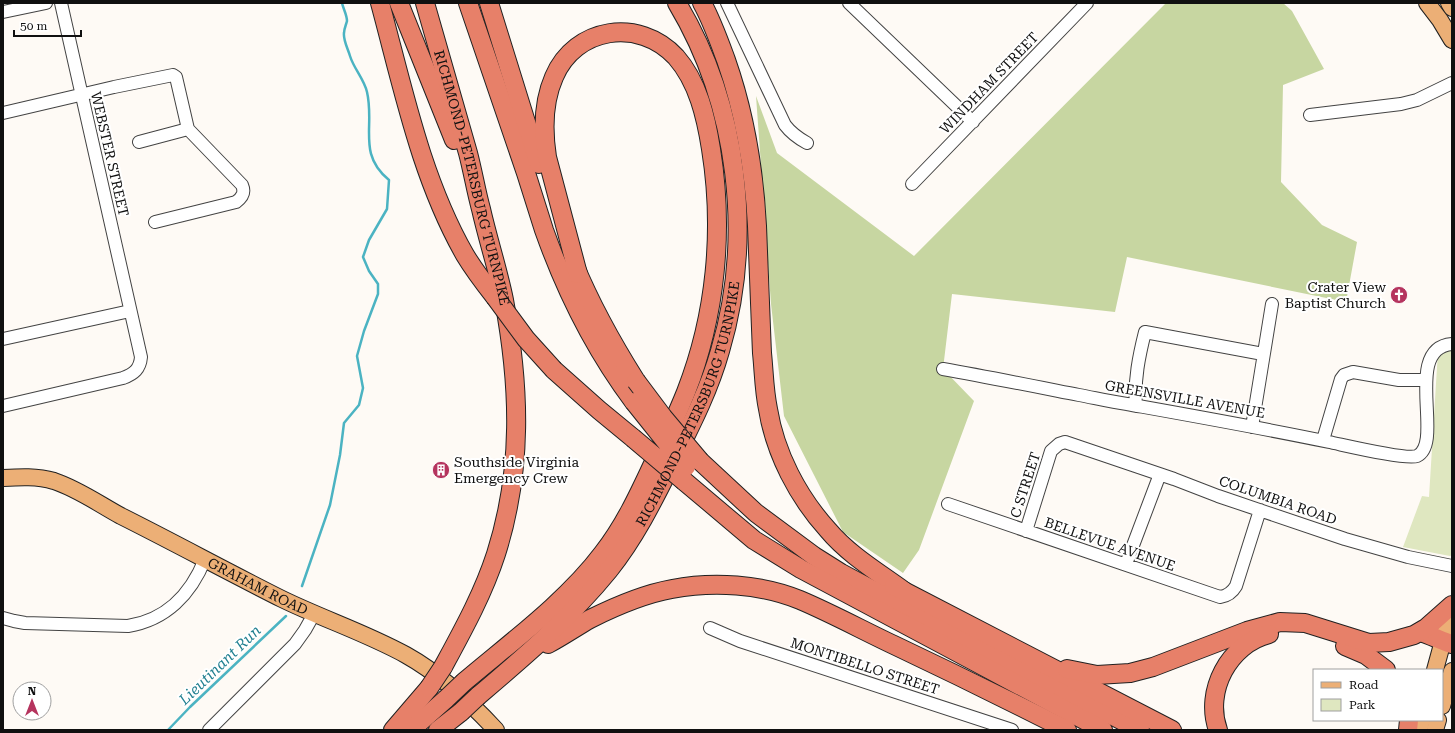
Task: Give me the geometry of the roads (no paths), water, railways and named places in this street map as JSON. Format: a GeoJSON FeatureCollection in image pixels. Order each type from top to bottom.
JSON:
{"type":"FeatureCollection","features":[{"type":"Feature","properties":{"kind":"highway"},"geometry":{"type":"LineString","coordinates":[[380,3],[424,159],[438,197],[465,254],[474,270],[526,339],[554,370],[598,410],[633,438],[690,470],[745,494],[784,524],[840,560],[904,591],[1172,730]]}},
{"type":"Feature","properties":{"kind":"highway"},"geometry":{"type":"LineString","coordinates":[[399,3],[456,145],[494,263]]}},
{"type":"Feature","properties":{"kind":"highway","name":"RICHMOND-PETERSBURG TURNPIKE"},"geometry":{"type":"LineString","coordinates":[[393,730],[429,688],[443,667],[481,592],[495,555],[503,528],[510,498],[517,439],[514,362],[504,299],[468,153],[424,3]]}},
{"type":"Feature","properties":{"kind":"highway"},"geometry":{"type":"LineString","coordinates":[[468,3],[501,96],[544,231],[563,278],[593,341],[615,377],[690,470],[705,487],[741,520],[801,570],[1103,730]]}},
{"type":"Feature","properties":{"kind":"highway"},"geometry":{"type":"LineString","coordinates":[[489,3],[564,241],[578,274],[603,326],[636,381],[663,417],[690,470]]}},
{"type":"Feature","properties":{"kind":"highway","name":"RICHMOND-PETERSBURG TURNPIKE"},"geometry":{"type":"LineString","coordinates":[[438,730],[528,654],[596,586],[627,546],[646,516],[699,409],[718,358],[731,304],[736,254],[737,210],[732,157],[727,130],[712,75],[699,44],[677,3]]}},
{"type":"Feature","properties":{"kind":"highway"},"geometry":{"type":"LineString","coordinates":[[702,3],[721,45],[743,114],[748,138],[757,218],[764,386],[773,432],[790,474],[798,489],[827,530],[854,556],[904,591]]}},
{"type":"Feature","properties":{"kind":"highway"},"geometry":{"type":"LineString","coordinates":[[411,730],[464,682],[551,608],[580,580],[603,554],[629,513],[665,440],[687,390],[699,354],[707,323],[712,293],[717,234],[717,200],[714,167],[708,131],[697,94],[690,77],[683,66],[666,48],[641,35],[619,32],[602,35],[586,41],[578,46],[560,65],[551,84],[547,99],[545,142],[547,157],[578,274]]}},
{"type":"Feature","properties":{"kind":"highway"},"geometry":{"type":"LineString","coordinates":[[722,483],[756,513],[781,532],[841,573],[1140,730]]}},
{"type":"Feature","properties":{"kind":"highway"},"geometry":{"type":"LineString","coordinates":[[528,654],[591,619],[651,594],[688,586],[733,585],[755,588],[799,600],[935,664],[1067,730]]}},
{"type":"Feature","properties":{"kind":"highway"},"geometry":{"type":"LineString","coordinates":[[1041,662],[1069,670],[1097,675],[1130,673],[1153,667],[1247,631],[1280,622],[1305,623],[1369,643],[1390,642],[1403,639],[1420,632],[1436,621],[1452,605]]}},
{"type":"Feature","properties":{"kind":"highway"},"geometry":{"type":"LineString","coordinates":[[889,617],[972,670],[1038,716]]}},
{"type":"Feature","properties":{"kind":"highway"},"geometry":{"type":"LineString","coordinates":[[1218,730],[1214,712],[1214,700],[1221,674],[1230,659],[1239,650],[1248,643],[1266,635],[1281,631],[1306,632],[1358,651],[1378,662],[1385,669]]}},
{"type":"Feature","properties":{"kind":"highway"},"geometry":{"type":"LineString","coordinates":[[1420,632],[1430,634],[1447,643]]}},
{"type":"Feature","properties":{"kind":"main road"},"geometry":{"type":"LineString","coordinates":[[1427,3],[1440,20],[1452,40]]}},
{"type":"Feature","properties":{"kind":"main road"},"geometry":{"type":"LineString","coordinates":[[1449,3],[1452,8]]}},
{"type":"Feature","properties":{"kind":"main road","name":"GRAHAM ROAD"},"geometry":{"type":"LineString","coordinates":[[3,478],[27,476],[55,482],[84,495],[205,559],[314,614],[380,642],[406,655],[430,671],[464,698],[496,730]]}},
{"type":"Feature","properties":{"kind":"main road"},"geometry":{"type":"LineString","coordinates":[[1435,669],[1447,643],[1452,608]]}},
{"type":"Feature","properties":{"kind":"main road"},"geometry":{"type":"LineString","coordinates":[[1443,702],[1452,671]]}},
{"type":"Feature","properties":{"kind":"street"},"geometry":{"type":"LineString","coordinates":[[3,12],[46,3]]}},
{"type":"Feature","properties":{"kind":"street","name":"WEBSTER STREET"},"geometry":{"type":"LineString","coordinates":[[3,406],[123,378],[137,371],[141,362],[61,3]]}},
{"type":"Feature","properties":{"kind":"street"},"geometry":{"type":"LineString","coordinates":[[727,3],[785,125],[791,133],[807,142]]}},
{"type":"Feature","properties":{"kind":"street"},"geometry":{"type":"LineString","coordinates":[[849,3],[973,122]]}},
{"type":"Feature","properties":{"kind":"street","name":"WINDHAM STREET"},"geometry":{"type":"LineString","coordinates":[[912,184],[1087,3]]}},
{"type":"Feature","properties":{"kind":"street"},"geometry":{"type":"LineString","coordinates":[[3,113],[81,94],[173,75],[176,77],[188,129],[242,185],[244,190],[243,195],[236,202],[156,222]]}},
{"type":"Feature","properties":{"kind":"street"},"geometry":{"type":"LineString","coordinates":[[1310,115],[1401,104],[1417,100],[1452,83]]}},
{"type":"Feature","properties":{"kind":"street"},"geometry":{"type":"LineString","coordinates":[[139,142],[188,129]]}},
{"type":"Feature","properties":{"kind":"street"},"geometry":{"type":"LineString","coordinates":[[1252,427],[1272,304]]}},
{"type":"Feature","properties":{"kind":"street"},"geometry":{"type":"LineString","coordinates":[[3,339],[130,311]]}},
{"type":"Feature","properties":{"kind":"street"},"geometry":{"type":"LineString","coordinates":[[1136,406],[1135,391],[1137,371],[1145,332],[1263,354]]}},
{"type":"Feature","properties":{"kind":"street"},"geometry":{"type":"LineString","coordinates":[[1323,440],[1338,388],[1344,375],[1353,372],[1399,380],[1426,380],[1429,361],[1434,353],[1442,346],[1452,344]]}},
{"type":"Feature","properties":{"kind":"street","name":"GREENSVILLE AVENUE"},"geometry":{"type":"LineString","coordinates":[[943,369],[1411,457],[1420,453],[1426,443],[1426,380]]}},
{"type":"Feature","properties":{"kind":"street","name":"C STREET"},"geometry":{"type":"LineString","coordinates":[[1026,531],[1051,451],[1054,447],[1065,442],[1098,453]]}},
{"type":"Feature","properties":{"kind":"street","name":"COLUMBIA ROAD"},"geometry":{"type":"LineString","coordinates":[[1098,453],[1345,539],[1408,557],[1452,566]]}},
{"type":"Feature","properties":{"kind":"street"},"geometry":{"type":"LineString","coordinates":[[1126,564],[1160,474]]}},
{"type":"Feature","properties":{"kind":"street","name":"BELLEVUE AVENUE"},"geometry":{"type":"LineString","coordinates":[[948,504],[1220,597],[1226,596],[1234,589],[1260,510]]}},
{"type":"Feature","properties":{"kind":"street"},"geometry":{"type":"LineString","coordinates":[[3,618],[25,623],[128,626],[140,624],[160,616],[174,606],[194,582],[205,559]]}},
{"type":"Feature","properties":{"kind":"street"},"geometry":{"type":"LineString","coordinates":[[210,730],[295,644],[314,614]]}},
{"type":"Feature","properties":{"kind":"street","name":"MONTIBELLO STREET"},"geometry":{"type":"LineString","coordinates":[[710,628],[747,643],[1012,730]]}},
{"type":"Feature","properties":{"kind":"waterway","name":"Lieutinant Run"},"geometry":{"type":"LineString","coordinates":[[302,586],[330,505],[340,455],[344,423],[359,405],[363,388],[357,356],[364,331],[378,294],[378,284],[369,271],[363,257],[369,240],[387,209],[389,180],[379,170],[373,160],[370,150],[369,104],[367,92],[364,83],[352,61],[345,42],[344,32],[347,19],[342,3]]}},
{"type":"Feature","properties":{"kind":"waterway","name":"Lieutinant Run"},"geometry":{"type":"LineString","coordinates":[[168,730],[190,707],[286,616]]}},
{"type":"Feature","properties":{"kind":"place","name":"Crater View Baptist Church"},"geometry":{"type":"Point","coordinates":[1399,295]}},
{"type":"Feature","properties":{"kind":"place","name":"Southside Virginia Emergency Crew"},"geometry":{"type":"Point","coordinates":[441,470]}}]}
